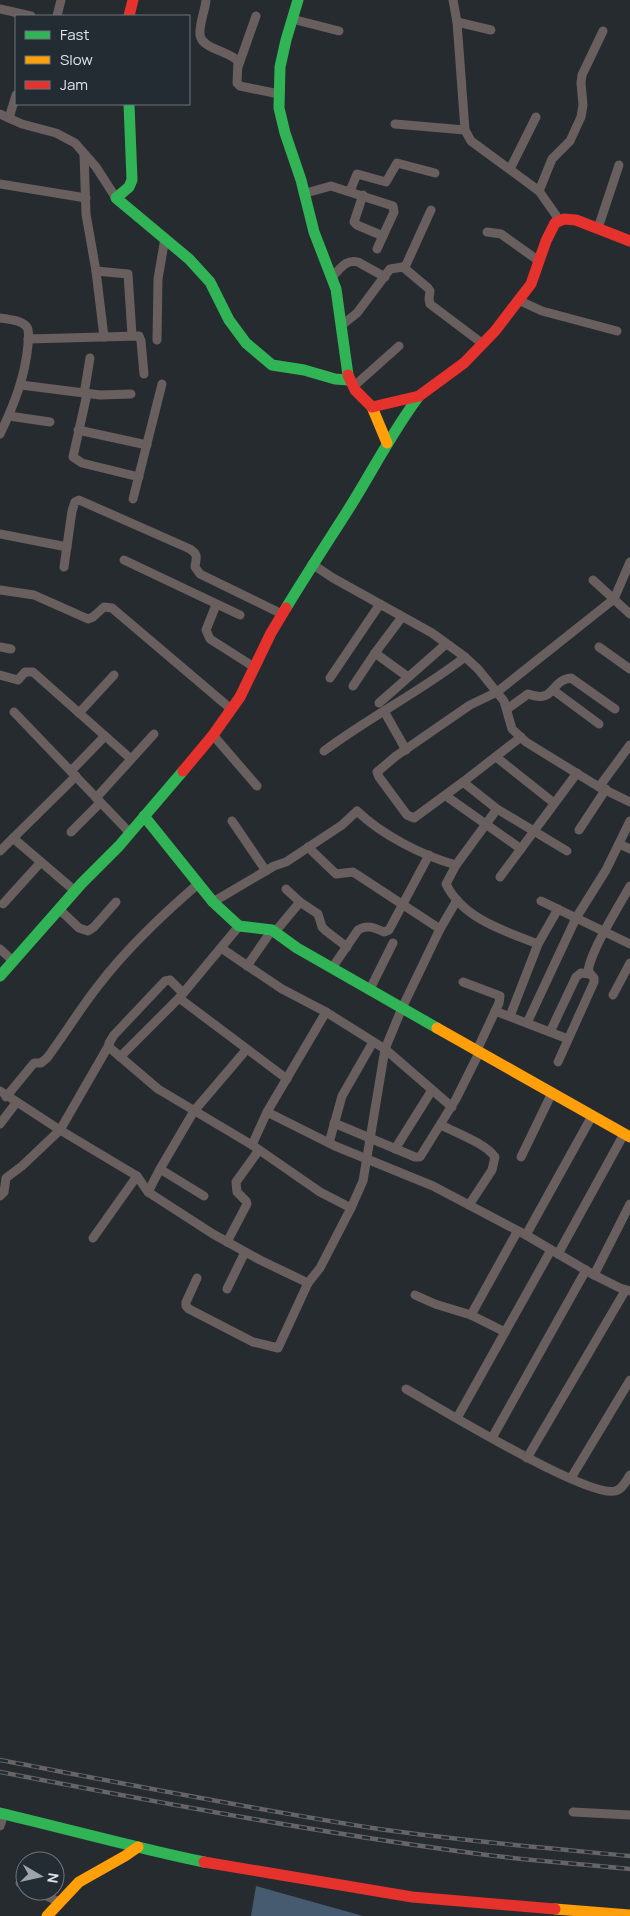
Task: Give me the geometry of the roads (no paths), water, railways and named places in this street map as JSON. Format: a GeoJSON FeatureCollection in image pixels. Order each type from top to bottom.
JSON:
{"type":"FeatureCollection","features":[{"type":"Feature","properties":{"kind":"street"},"geometry":{"type":"LineString","coordinates":[[57,15],[61,0]]}},
{"type":"Feature","properties":{"kind":"street"},"geometry":{"type":"LineString","coordinates":[[129,15],[133,0]]}},
{"type":"Feature","properties":{"kind":"street"},"geometry":{"type":"LineString","coordinates":[[206,0],[201,38],[209,46],[238,61],[237,83],[240,86],[279,94]]}},
{"type":"Feature","properties":{"kind":"street"},"geometry":{"type":"LineString","coordinates":[[298,0],[283,55],[279,94],[279,108],[283,130],[306,193],[314,231],[333,276],[342,325],[344,356],[350,383],[372,407],[387,443]]}},
{"type":"Feature","properties":{"kind":"street"},"geometry":{"type":"LineString","coordinates":[[453,0],[457,22],[465,130],[471,141],[539,191],[560,221]]}},
{"type":"Feature","properties":{"kind":"street"},"geometry":{"type":"LineString","coordinates":[[0,9],[27,15]]}},
{"type":"Feature","properties":{"kind":"street"},"geometry":{"type":"LineString","coordinates":[[238,67],[256,16]]}},
{"type":"Feature","properties":{"kind":"street"},"geometry":{"type":"LineString","coordinates":[[292,19],[339,31]]}},
{"type":"Feature","properties":{"kind":"street"},"geometry":{"type":"LineString","coordinates":[[457,22],[491,30]]}},
{"type":"Feature","properties":{"kind":"street"},"geometry":{"type":"LineString","coordinates":[[539,191],[552,159],[570,141],[581,118],[582,75],[603,31]]}},
{"type":"Feature","properties":{"kind":"street"},"geometry":{"type":"LineString","coordinates":[[9,118],[15,98]]}},
{"type":"Feature","properties":{"kind":"street"},"geometry":{"type":"LineString","coordinates":[[116,198],[129,187],[132,180],[129,105]]}},
{"type":"Feature","properties":{"kind":"street"},"geometry":{"type":"LineString","coordinates":[[0,114],[22,124],[56,133],[74,143],[96,167],[116,198],[189,259],[210,282],[229,320],[246,344],[272,365],[304,370],[350,383]]}},
{"type":"Feature","properties":{"kind":"street"},"geometry":{"type":"LineString","coordinates":[[510,169],[536,117]]}},
{"type":"Feature","properties":{"kind":"street"},"geometry":{"type":"LineString","coordinates":[[395,124],[465,130]]}},
{"type":"Feature","properties":{"kind":"street"},"geometry":{"type":"LineString","coordinates":[[84,154],[86,214],[96,271],[104,337]]}},
{"type":"Feature","properties":{"kind":"street"},"geometry":{"type":"LineString","coordinates":[[350,191],[357,174],[386,182],[397,163],[436,173]]}},
{"type":"Feature","properties":{"kind":"street"},"geometry":{"type":"LineString","coordinates":[[598,228],[619,165]]}},
{"type":"Feature","properties":{"kind":"street"},"geometry":{"type":"LineString","coordinates":[[0,184],[86,198]]}},
{"type":"Feature","properties":{"kind":"street"},"geometry":{"type":"LineString","coordinates":[[306,193],[331,186],[389,204],[394,208],[377,249]]}},
{"type":"Feature","properties":{"kind":"street"},"geometry":{"type":"LineString","coordinates":[[363,195],[354,222],[383,236]]}},
{"type":"Feature","properties":{"kind":"street"},"geometry":{"type":"LineString","coordinates":[[403,267],[431,210]]}},
{"type":"Feature","properties":{"kind":"street"},"geometry":{"type":"LineString","coordinates":[[0,976],[75,891],[130,833],[213,736],[240,697],[282,614],[348,510],[387,443],[419,396],[464,362],[483,344],[531,284],[546,241],[555,223],[564,219],[576,220],[630,241]]}},
{"type":"Feature","properties":{"kind":"street"},"geometry":{"type":"LineString","coordinates":[[487,232],[501,234],[539,262]]}},
{"type":"Feature","properties":{"kind":"street"},"geometry":{"type":"LineString","coordinates":[[157,340],[158,279],[165,238]]}},
{"type":"Feature","properties":{"kind":"street"},"geometry":{"type":"LineString","coordinates":[[333,276],[347,262],[354,261],[385,277]]}},
{"type":"Feature","properties":{"kind":"street"},"geometry":{"type":"LineString","coordinates":[[342,325],[357,313],[390,269],[403,267],[428,288],[430,291],[429,299],[434,307],[483,344]]}},
{"type":"Feature","properties":{"kind":"street"},"geometry":{"type":"LineString","coordinates":[[96,271],[128,274],[132,335]]}},
{"type":"Feature","properties":{"kind":"street"},"geometry":{"type":"LineString","coordinates":[[518,300],[542,311],[617,331]]}},
{"type":"Feature","properties":{"kind":"street"},"geometry":{"type":"LineString","coordinates":[[0,318],[23,323],[27,326],[28,331],[26,360],[21,385],[0,434]]}},
{"type":"Feature","properties":{"kind":"street"},"geometry":{"type":"LineString","coordinates":[[28,339],[132,335],[141,337],[144,374]]}},
{"type":"Feature","properties":{"kind":"street"},"geometry":{"type":"LineString","coordinates":[[350,383],[399,346]]}},
{"type":"Feature","properties":{"kind":"street"},"geometry":{"type":"LineString","coordinates":[[90,358],[74,457],[82,463],[139,477]]}},
{"type":"Feature","properties":{"kind":"street"},"geometry":{"type":"LineString","coordinates":[[133,499],[162,384]]}},
{"type":"Feature","properties":{"kind":"street"},"geometry":{"type":"LineString","coordinates":[[21,385],[85,394],[116,396],[131,394]]}},
{"type":"Feature","properties":{"kind":"street"},"geometry":{"type":"LineString","coordinates":[[372,407],[419,396]]}},
{"type":"Feature","properties":{"kind":"street"},"geometry":{"type":"LineString","coordinates":[[9,416],[50,422]]}},
{"type":"Feature","properties":{"kind":"street"},"geometry":{"type":"LineString","coordinates":[[78,430],[146,445]]}},
{"type":"Feature","properties":{"kind":"street"},"geometry":{"type":"LineString","coordinates":[[64,567],[73,505],[77,501],[82,501],[190,549],[196,553],[195,567],[200,574],[282,614]]}},
{"type":"Feature","properties":{"kind":"street"},"geometry":{"type":"LineString","coordinates":[[0,534],[67,547]]}},
{"type":"Feature","properties":{"kind":"street"},"geometry":{"type":"LineString","coordinates":[[124,560],[240,615]]}},
{"type":"Feature","properties":{"kind":"street"},"geometry":{"type":"LineString","coordinates":[[521,736],[417,818],[407,815],[377,772],[470,705],[497,692],[614,599],[630,562]]}},
{"type":"Feature","properties":{"kind":"street"},"geometry":{"type":"LineString","coordinates":[[312,564],[446,644],[465,658],[478,669],[504,701],[512,729],[577,773],[630,802]]}},
{"type":"Feature","properties":{"kind":"street"},"geometry":{"type":"LineString","coordinates":[[592,580],[630,614]]}},
{"type":"Feature","properties":{"kind":"street"},"geometry":{"type":"LineString","coordinates":[[0,590],[34,596],[88,619],[104,608],[109,607],[120,614],[232,708]]}},
{"type":"Feature","properties":{"kind":"street"},"geometry":{"type":"LineString","coordinates":[[216,604],[206,630],[210,639],[254,668]]}},
{"type":"Feature","properties":{"kind":"street"},"geometry":{"type":"LineString","coordinates":[[330,678],[380,604]]}},
{"type":"Feature","properties":{"kind":"street"},"geometry":{"type":"LineString","coordinates":[[353,686],[402,617]]}},
{"type":"Feature","properties":{"kind":"street"},"geometry":{"type":"LineString","coordinates":[[379,703],[446,644]]}},
{"type":"Feature","properties":{"kind":"street"},"geometry":{"type":"LineString","coordinates":[[0,647],[11,649]]}},
{"type":"Feature","properties":{"kind":"street"},"geometry":{"type":"LineString","coordinates":[[599,647],[630,669]]}},
{"type":"Feature","properties":{"kind":"street"},"geometry":{"type":"LineString","coordinates":[[375,653],[408,677]]}},
{"type":"Feature","properties":{"kind":"street"},"geometry":{"type":"LineString","coordinates":[[324,752],[344,735],[445,673],[465,658]]}},
{"type":"Feature","properties":{"kind":"street"},"geometry":{"type":"LineString","coordinates":[[0,675],[18,680],[25,672],[33,672],[132,759]]}},
{"type":"Feature","properties":{"kind":"street"},"geometry":{"type":"LineString","coordinates":[[79,713],[114,675]]}},
{"type":"Feature","properties":{"kind":"street"},"geometry":{"type":"LineString","coordinates":[[507,709],[528,694],[538,698],[544,696],[564,680],[571,678],[615,709]]}},
{"type":"Feature","properties":{"kind":"street"},"geometry":{"type":"LineString","coordinates":[[552,690],[599,724]]}},
{"type":"Feature","properties":{"kind":"street"},"geometry":{"type":"LineString","coordinates":[[384,711],[406,750]]}},
{"type":"Feature","properties":{"kind":"street"},"geometry":{"type":"LineString","coordinates":[[14,712],[130,833]]}},
{"type":"Feature","properties":{"kind":"street"},"geometry":{"type":"LineString","coordinates":[[71,832],[154,734]]}},
{"type":"Feature","properties":{"kind":"street"},"geometry":{"type":"LineString","coordinates":[[1,849],[73,774],[104,736]]}},
{"type":"Feature","properties":{"kind":"street"},"geometry":{"type":"LineString","coordinates":[[213,736],[257,786]]}},
{"type":"Feature","properties":{"kind":"street"},"geometry":{"type":"LineString","coordinates":[[579,830],[602,788],[630,744]]}},
{"type":"Feature","properties":{"kind":"street"},"geometry":{"type":"LineString","coordinates":[[496,757],[554,803]]}},
{"type":"Feature","properties":{"kind":"street"},"geometry":{"type":"LineString","coordinates":[[500,877],[577,773]]}},
{"type":"Feature","properties":{"kind":"street"},"geometry":{"type":"LineString","coordinates":[[463,782],[496,809],[567,851]]}},
{"type":"Feature","properties":{"kind":"street"},"geometry":{"type":"LineString","coordinates":[[446,796],[521,849]]}},
{"type":"Feature","properties":{"kind":"street"},"geometry":{"type":"LineString","coordinates":[[496,809],[456,864],[446,884],[452,896],[478,918],[538,944]]}},
{"type":"Feature","properties":{"kind":"street"},"geometry":{"type":"LineString","coordinates":[[213,902],[266,871],[286,862],[342,825],[357,810],[370,824],[429,855],[456,864]]}},
{"type":"Feature","properties":{"kind":"street"},"geometry":{"type":"LineString","coordinates":[[144,816],[213,902],[239,926],[274,931],[297,948],[627,1136],[505,1332],[457,1418]]}},
{"type":"Feature","properties":{"kind":"street"},"geometry":{"type":"LineString","coordinates":[[232,821],[266,871]]}},
{"type":"Feature","properties":{"kind":"street"},"geometry":{"type":"LineString","coordinates":[[527,1023],[576,918],[606,870],[630,821]]}},
{"type":"Feature","properties":{"kind":"street"},"geometry":{"type":"LineString","coordinates":[[0,838],[1,849]]}},
{"type":"Feature","properties":{"kind":"street"},"geometry":{"type":"LineString","coordinates":[[13,838],[75,891]]}},
{"type":"Feature","properties":{"kind":"street"},"geometry":{"type":"LineString","coordinates":[[619,844],[630,849]]}},
{"type":"Feature","properties":{"kind":"street"},"geometry":{"type":"LineString","coordinates":[[308,847],[332,871],[340,874],[353,872],[440,929]]}},
{"type":"Feature","properties":{"kind":"street"},"geometry":{"type":"LineString","coordinates":[[332,968],[358,930],[368,926],[387,932],[429,855]]}},
{"type":"Feature","properties":{"kind":"street"},"geometry":{"type":"LineString","coordinates":[[3,904],[41,862]]}},
{"type":"Feature","properties":{"kind":"street"},"geometry":{"type":"LineString","coordinates":[[198,884],[122,957],[97,987],[47,1058],[41,1063],[34,1064],[3,1094],[137,1176],[148,1192],[227,1242],[308,1283]]}},
{"type":"Feature","properties":{"kind":"street"},"geometry":{"type":"LineString","coordinates":[[558,1062],[594,982],[594,978],[588,968],[605,931],[630,886]]}},
{"type":"Feature","properties":{"kind":"street"},"geometry":{"type":"LineString","coordinates":[[286,889],[300,902],[318,914],[322,927],[347,947]]}},
{"type":"Feature","properties":{"kind":"street"},"geometry":{"type":"LineString","coordinates":[[197,1278],[186,1302],[189,1309],[253,1342],[278,1348],[282,1343],[295,1309],[308,1283],[320,1268],[352,1208],[363,1181],[385,1050],[402,1008],[440,929],[457,900]]}},
{"type":"Feature","properties":{"kind":"street"},"geometry":{"type":"LineString","coordinates":[[542,901],[630,944]]}},
{"type":"Feature","properties":{"kind":"street"},"geometry":{"type":"LineString","coordinates":[[59,909],[79,928],[88,931],[94,927],[116,902]]}},
{"type":"Feature","properties":{"kind":"street"},"geometry":{"type":"LineString","coordinates":[[247,966],[274,931],[300,902]]}},
{"type":"Feature","properties":{"kind":"street"},"geometry":{"type":"LineString","coordinates":[[510,1016],[538,944],[558,909]]}},
{"type":"Feature","properties":{"kind":"street"},"geometry":{"type":"LineString","coordinates":[[120,1057],[181,996],[239,926]]}},
{"type":"Feature","properties":{"kind":"street"},"geometry":{"type":"LineString","coordinates":[[370,989],[394,943]]}},
{"type":"Feature","properties":{"kind":"street"},"geometry":{"type":"LineString","coordinates":[[221,948],[282,989],[326,1012],[385,1050],[452,1106]]}},
{"type":"Feature","properties":{"kind":"street"},"geometry":{"type":"LineString","coordinates":[[0,949],[13,962]]}},
{"type":"Feature","properties":{"kind":"street"},"geometry":{"type":"LineString","coordinates":[[613,995],[630,963]]}},
{"type":"Feature","properties":{"kind":"street"},"geometry":{"type":"LineString","coordinates":[[550,1032],[576,978],[581,973],[590,974]]}},
{"type":"Feature","properties":{"kind":"street"},"geometry":{"type":"LineString","coordinates":[[0,1196],[4,1192],[6,1178],[22,1166],[60,1130],[114,1035],[165,981],[170,980],[181,996],[246,1050],[287,1079]]}},
{"type":"Feature","properties":{"kind":"street"},"geometry":{"type":"LineString","coordinates":[[334,1123],[415,1157],[420,1157],[452,1106],[500,999],[498,994],[463,982]]}},
{"type":"Feature","properties":{"kind":"street"},"geometry":{"type":"LineString","coordinates":[[495,1011],[568,1039]]}},
{"type":"Feature","properties":{"kind":"street"},"geometry":{"type":"LineString","coordinates":[[227,1242],[247,1204],[246,1200],[237,1192],[236,1182],[256,1148],[267,1112],[326,1012]]}},
{"type":"Feature","properties":{"kind":"street"},"geometry":{"type":"LineString","coordinates":[[329,1143],[342,1096],[373,1042]]}},
{"type":"Feature","properties":{"kind":"street"},"geometry":{"type":"LineString","coordinates":[[109,1045],[120,1057],[158,1089],[256,1148],[320,1192],[352,1208]]}},
{"type":"Feature","properties":{"kind":"street"},"geometry":{"type":"LineString","coordinates":[[148,1192],[194,1111],[246,1050]]}},
{"type":"Feature","properties":{"kind":"street"},"geometry":{"type":"LineString","coordinates":[[395,1149],[432,1090]]}},
{"type":"Feature","properties":{"kind":"street"},"geometry":{"type":"LineString","coordinates":[[521,1157],[552,1093]]}},
{"type":"Feature","properties":{"kind":"street"},"geometry":{"type":"LineString","coordinates":[[0,1124],[16,1103]]}},
{"type":"Feature","properties":{"kind":"street"},"geometry":{"type":"LineString","coordinates":[[267,1112],[329,1143],[433,1186],[590,1273],[627,1291],[527,1458]]}},
{"type":"Feature","properties":{"kind":"street"},"geometry":{"type":"LineString","coordinates":[[471,1315],[592,1116]]}},
{"type":"Feature","properties":{"kind":"street"},"geometry":{"type":"LineString","coordinates":[[441,1125],[482,1146],[495,1157],[492,1170],[470,1205]]}},
{"type":"Feature","properties":{"kind":"street"},"geometry":{"type":"LineString","coordinates":[[160,1169],[204,1196]]}},
{"type":"Feature","properties":{"kind":"street"},"geometry":{"type":"LineString","coordinates":[[93,1238],[137,1176]]}},
{"type":"Feature","properties":{"kind":"street"},"geometry":{"type":"LineString","coordinates":[[492,1438],[630,1204]]}},
{"type":"Feature","properties":{"kind":"street"},"geometry":{"type":"LineString","coordinates":[[227,1289],[245,1252]]}},
{"type":"Feature","properties":{"kind":"street"},"geometry":{"type":"LineString","coordinates":[[415,1295],[435,1304],[471,1315],[505,1332]]}},
{"type":"Feature","properties":{"kind":"street"},"geometry":{"type":"LineString","coordinates":[[571,1478],[630,1380]]}},
{"type":"Feature","properties":{"kind":"street"},"geometry":{"type":"LineString","coordinates":[[406,1389],[527,1458],[590,1487],[614,1492],[624,1485],[630,1475]]}},
{"type":"Feature","properties":{"kind":"street"},"geometry":{"type":"LineString","coordinates":[[573,1812],[630,1815]]}},
{"type":"Feature","properties":{"kind":"street"},"geometry":{"type":"LineString","coordinates":[[0,1826],[2,1813],[154,1852],[264,1873],[412,1897],[585,1914],[630,1914]]}},
{"type":"Feature","properties":{"kind":"street"},"geometry":{"type":"LineString","coordinates":[[47,1916],[53,1907],[81,1880],[128,1856],[138,1847]]}},
{"type":"Feature","properties":{"kind":"water"},"geometry":{"type":"Polygon","coordinates":[[[256,1886],[363,1916],[251,1916],[256,1886]]]}},
{"type":"Feature","properties":{"kind":"railway"},"geometry":{"type":"LineString","coordinates":[[0,1760],[236,1805],[379,1829],[473,1841],[630,1856]]}},
{"type":"Feature","properties":{"kind":"railway"},"geometry":{"type":"LineString","coordinates":[[0,1772],[365,1838],[487,1855],[630,1869]]}}]}
